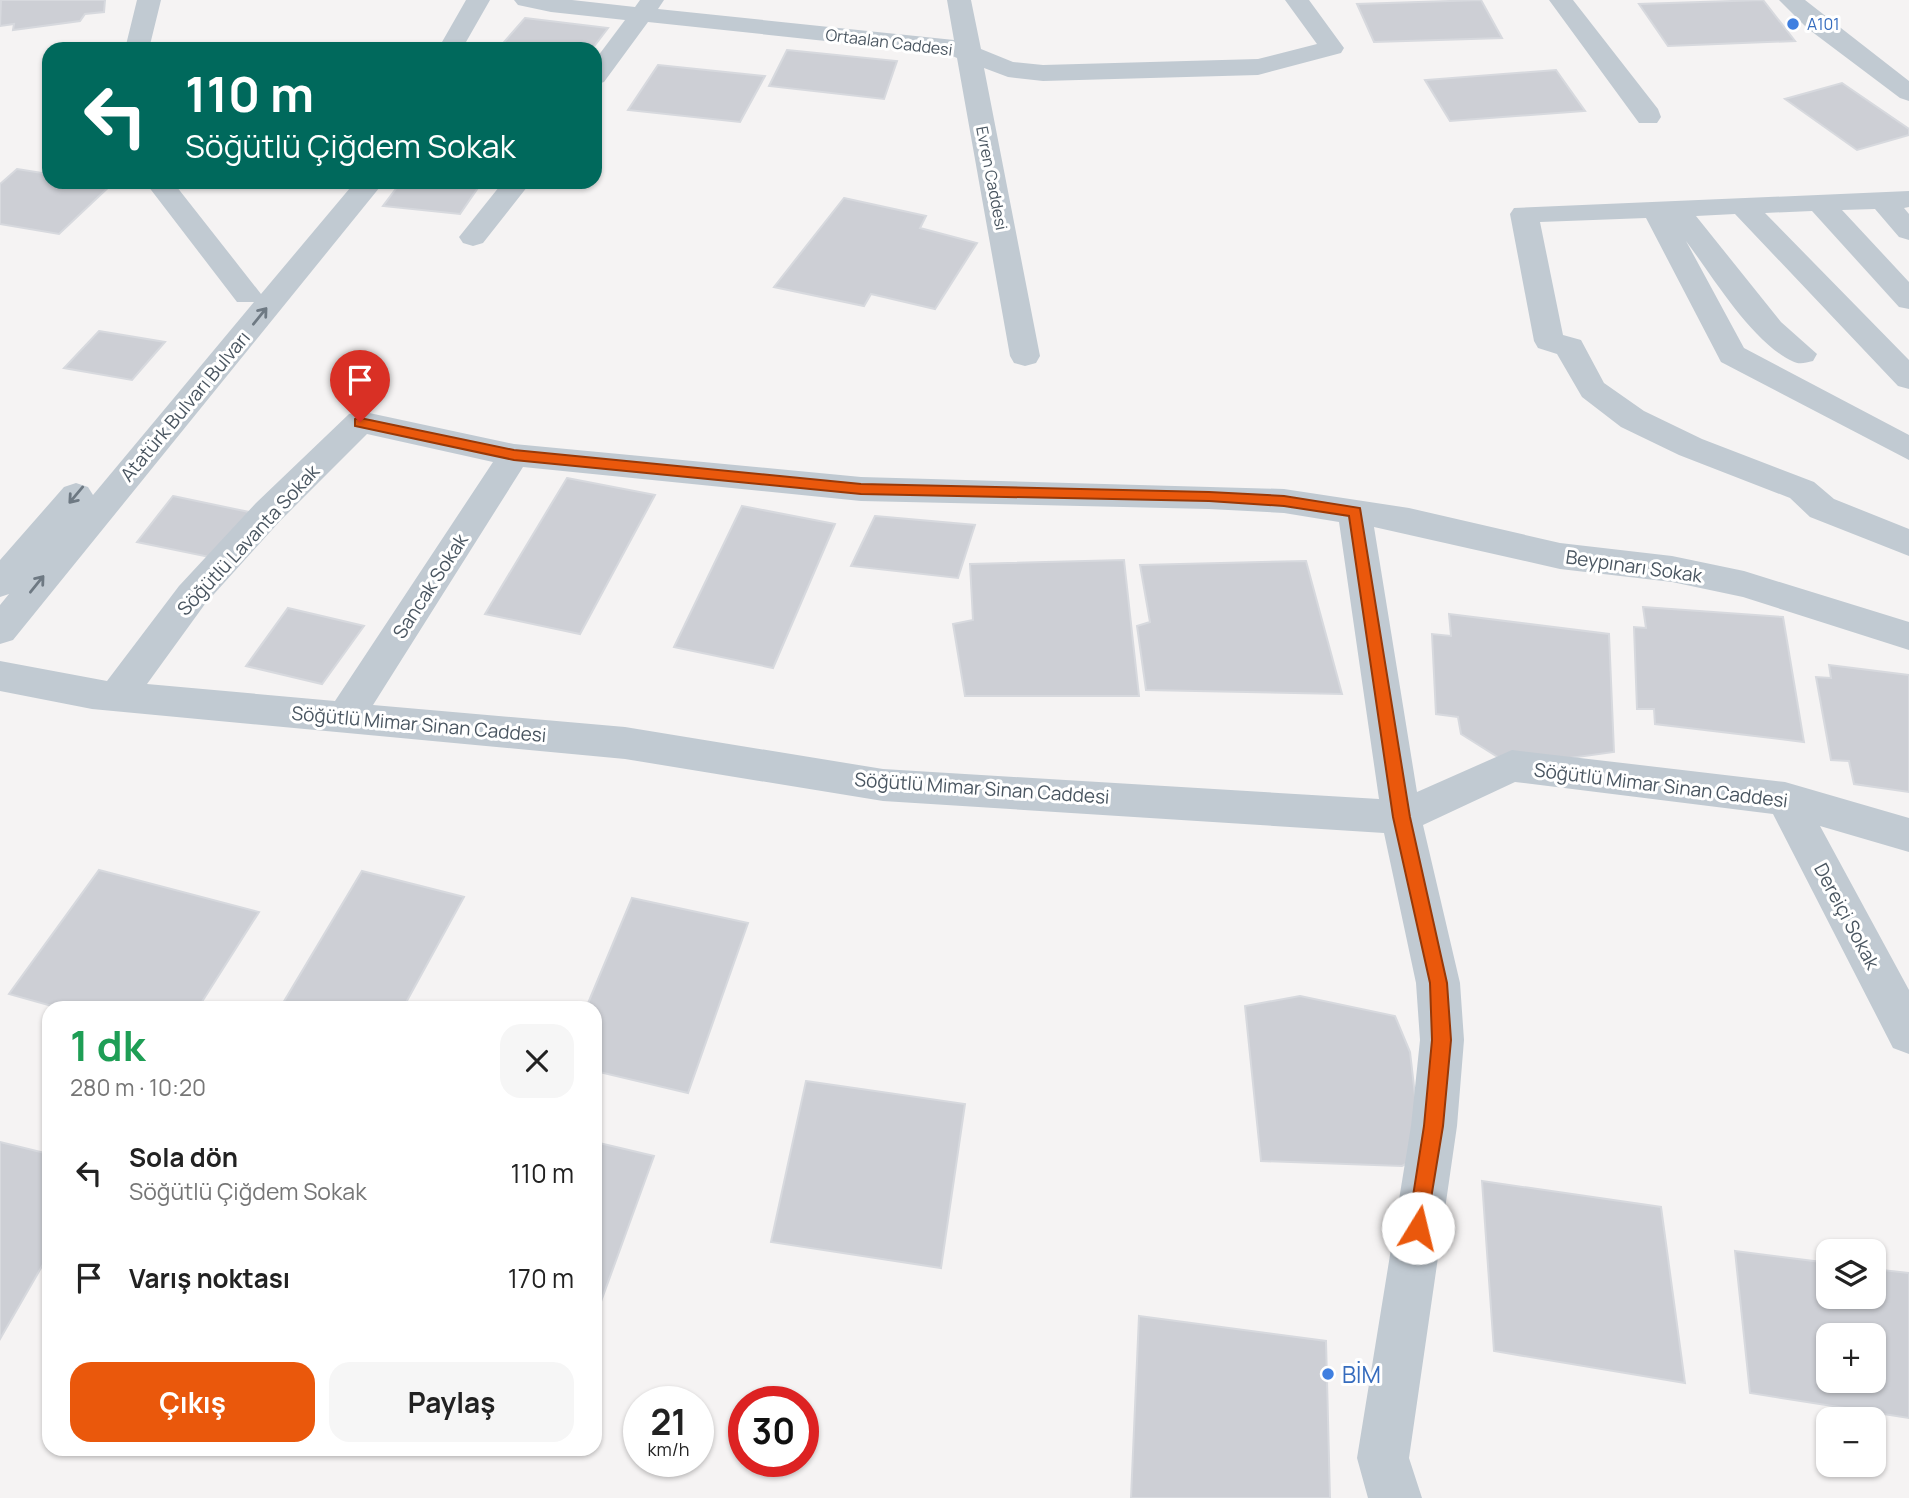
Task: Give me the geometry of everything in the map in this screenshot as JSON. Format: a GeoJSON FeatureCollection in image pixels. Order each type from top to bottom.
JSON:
{"type":"FeatureCollection","features":[{"type":"Feature","properties":{"kind":"street"},"geometry":{"type":"LineString","coordinates":[[139,42],[149,0]]}},
{"type":"Feature","properties":{"kind":"street"},"geometry":{"type":"LineString","coordinates":[[454,42],[478,0]]}},
{"type":"Feature","properties":{"kind":"street"},"geometry":{"type":"LineString","coordinates":[[476,42],[498,0]]}},
{"type":"Feature","properties":{"kind":"street","name":"Ortaalan Caddesi"},"geometry":{"type":"LineString","coordinates":[[526,0],[646,7],[952,47],[1008,69],[1043,73],[1215,71],[1258,67],[1332,48],[1297,0]]}},
{"type":"Feature","properties":{"kind":"street","name":"Evren Caddesi"},"geometry":{"type":"LineString","coordinates":[[959,0],[1025,356]]}},
{"type":"Feature","properties":{"kind":"street"},"geometry":{"type":"LineString","coordinates":[[1561,0],[1645,109],[1648,117]]}},
{"type":"Feature","properties":{"kind":"street"},"geometry":{"type":"LineString","coordinates":[[1791,0],[1816,23],[1909,93]]}},
{"type":"Feature","properties":{"kind":"street"},"geometry":{"type":"LineString","coordinates":[[602,67],[646,7]]}},
{"type":"Feature","properties":{"kind":"street"},"geometry":{"type":"LineString","coordinates":[[164,189],[247,295]]}},
{"type":"Feature","properties":{"kind":"street","name":"Atatürk Bulvarı Bulvarı"},"geometry":{"type":"LineString","coordinates":[[0,584],[336,189]]}},
{"type":"Feature","properties":{"kind":"street","name":"Atatürk Bulvarı Bulvarı"},"geometry":{"type":"LineString","coordinates":[[0,630],[364,189]]}},
{"type":"Feature","properties":{"kind":"street"},"geometry":{"type":"LineString","coordinates":[[473,237],[511,189]]}},
{"type":"Feature","properties":{"kind":"street"},"geometry":{"type":"LineString","coordinates":[[1909,231],[1896,200],[1524,214],[1549,341],[1570,347],[1579,369],[1595,392],[1630,419],[1802,490],[1822,508],[1909,543]]}},
{"type":"Feature","properties":{"kind":"street"},"geometry":{"type":"LineString","coordinates":[[1821,203],[1909,300]]}},
{"type":"Feature","properties":{"kind":"street"},"geometry":{"type":"LineString","coordinates":[[1743,206],[1909,379]]}},
{"type":"Feature","properties":{"kind":"street"},"geometry":{"type":"LineString","coordinates":[[1665,209],[1770,329],[1802,354]]}},
{"type":"Feature","properties":{"kind":"street"},"geometry":{"type":"LineString","coordinates":[[1665,209],[1732,355],[1909,449]]}},
{"type":"Feature","properties":{"kind":"street","name":"Beypınarı Sokak"},"geometry":{"type":"LineString","coordinates":[[360,422],[514,455],[861,489],[1209,496],[1284,501],[1409,520],[1560,556],[1672,569],[1744,584],[1909,636]]}},
{"type":"Feature","properties":{"kind":"street","name":"Söğütlü Lavanta Sokak"},"geometry":{"type":"LineString","coordinates":[[117,696],[192,595],[268,512],[360,422]]}},
{"type":"Feature","properties":{"kind":"street","name":"Sancak Sokak"},"geometry":{"type":"LineString","coordinates":[[345,717],[514,455]]}},
{"type":"Feature","properties":{"kind":"street"},"geometry":{"type":"LineString","coordinates":[[1355,512],[1401,817],[1438,983],[1441,1040],[1434,1126],[1383,1458],[1395,1498]]}},
{"type":"Feature","properties":{"kind":"street","name":"Söğütlü Mimar Sinan Caddesi"},"geometry":{"type":"LineString","coordinates":[[0,676],[117,696],[625,743],[883,785],[1401,817],[1512,766],[1785,799],[1909,835]]}},
{"type":"Feature","properties":{"kind":"street","name":"Dereiçi Sokak"},"geometry":{"type":"LineString","coordinates":[[1785,799],[1909,1033]]}},
{"type":"Feature","properties":{"kind":"building"},"geometry":{"type":"Polygon","coordinates":[[[1,0],[105,0],[104,12],[85,14],[80,21],[13,30],[14,24],[0,26],[1,0]]]}},
{"type":"Feature","properties":{"kind":"building"},"geometry":{"type":"Polygon","coordinates":[[[1481,0],[1502,38],[1374,42],[1357,4],[1481,0]]]}},
{"type":"Feature","properties":{"kind":"building"},"geometry":{"type":"Polygon","coordinates":[[[1763,0],[1795,41],[1668,46],[1639,4],[1763,0]]]}},
{"type":"Feature","properties":{"kind":"building"},"geometry":{"type":"Polygon","coordinates":[[[525,18],[608,28],[597,42],[504,42],[525,18]]]}},
{"type":"Feature","properties":{"kind":"building"},"geometry":{"type":"Polygon","coordinates":[[[787,50],[897,61],[884,99],[769,86],[787,50]]]}},
{"type":"Feature","properties":{"kind":"building"},"geometry":{"type":"Polygon","coordinates":[[[658,65],[765,76],[740,122],[628,110],[658,65]]]}},
{"type":"Feature","properties":{"kind":"building"},"geometry":{"type":"Polygon","coordinates":[[[1556,70],[1585,111],[1450,121],[1425,80],[1556,70]]]}},
{"type":"Feature","properties":{"kind":"building"},"geometry":{"type":"Polygon","coordinates":[[[1842,83],[1909,129],[1909,135],[1857,150],[1785,99],[1842,83]]]}},
{"type":"Feature","properties":{"kind":"building"},"geometry":{"type":"Polygon","coordinates":[[[17,169],[42,173],[42,189],[107,189],[59,234],[0,224],[0,184],[17,169]]]}},
{"type":"Feature","properties":{"kind":"building"},"geometry":{"type":"Polygon","coordinates":[[[396,189],[477,189],[460,214],[383,206],[396,189]]]}},
{"type":"Feature","properties":{"kind":"building"},"geometry":{"type":"Polygon","coordinates":[[[844,198],[926,216],[920,228],[977,243],[935,309],[871,294],[864,306],[774,287],[844,198]]]}},
{"type":"Feature","properties":{"kind":"building"},"geometry":{"type":"Polygon","coordinates":[[[99,331],[165,342],[132,380],[64,368],[99,331]]]}},
{"type":"Feature","properties":{"kind":"building"},"geometry":{"type":"Polygon","coordinates":[[[567,478],[655,495],[580,634],[485,614],[567,478]]]}},
{"type":"Feature","properties":{"kind":"building"},"geometry":{"type":"Polygon","coordinates":[[[173,496],[249,512],[214,558],[137,542],[173,496]]]}},
{"type":"Feature","properties":{"kind":"building"},"geometry":{"type":"Polygon","coordinates":[[[742,506],[835,524],[773,668],[674,647],[742,506]]]}},
{"type":"Feature","properties":{"kind":"building"},"geometry":{"type":"Polygon","coordinates":[[[875,516],[975,525],[958,578],[851,566],[875,516]]]}},
{"type":"Feature","properties":{"kind":"building"},"geometry":{"type":"Polygon","coordinates":[[[1124,560],[1139,696],[965,696],[953,624],[973,620],[970,564],[1124,560]]]}},
{"type":"Feature","properties":{"kind":"building"},"geometry":{"type":"Polygon","coordinates":[[[1306,561],[1342,694],[1146,690],[1137,626],[1150,622],[1140,565],[1306,561]]]}},
{"type":"Feature","properties":{"kind":"building"},"geometry":{"type":"Polygon","coordinates":[[[1643,607],[1783,617],[1804,742],[1655,724],[1654,709],[1637,709],[1634,627],[1646,628],[1643,607]]]}},
{"type":"Feature","properties":{"kind":"building"},"geometry":{"type":"Polygon","coordinates":[[[288,608],[364,626],[322,684],[246,666],[288,608]]]}},
{"type":"Feature","properties":{"kind":"building"},"geometry":{"type":"Polygon","coordinates":[[[1449,614],[1609,634],[1614,752],[1512,766],[1461,734],[1458,717],[1436,714],[1432,634],[1451,636],[1449,614]]]}},
{"type":"Feature","properties":{"kind":"building"},"geometry":{"type":"Polygon","coordinates":[[[1829,665],[1909,675],[1909,792],[1854,784],[1849,761],[1831,760],[1816,677],[1831,678],[1829,665]]]}},
{"type":"Feature","properties":{"kind":"building"},"geometry":{"type":"Polygon","coordinates":[[[99,870],[259,912],[202,1001],[42,1001],[42,1003],[9,994],[99,870]]]}},
{"type":"Feature","properties":{"kind":"building"},"geometry":{"type":"Polygon","coordinates":[[[362,871],[464,897],[407,1001],[284,1001],[362,871]]]}},
{"type":"Feature","properties":{"kind":"building"},"geometry":{"type":"Polygon","coordinates":[[[632,898],[748,923],[688,1093],[602,1073],[602,1001],[589,1001],[632,898]]]}},
{"type":"Feature","properties":{"kind":"building"},"geometry":{"type":"Polygon","coordinates":[[[1300,996],[1395,1016],[1410,1052],[1422,1156],[1402,1166],[1261,1161],[1245,1006],[1300,996]]]}},
{"type":"Feature","properties":{"kind":"building"},"geometry":{"type":"Polygon","coordinates":[[[806,1081],[965,1104],[941,1268],[771,1242],[806,1081]]]}},
{"type":"Feature","properties":{"kind":"building"},"geometry":{"type":"Polygon","coordinates":[[[0,1142],[42,1152],[42,1266],[0,1339],[0,1142]]]}},
{"type":"Feature","properties":{"kind":"building"},"geometry":{"type":"Polygon","coordinates":[[[602,1144],[654,1156],[602,1299],[602,1144]]]}},
{"type":"Feature","properties":{"kind":"building"},"geometry":{"type":"Polygon","coordinates":[[[1482,1181],[1661,1207],[1685,1383],[1494,1351],[1482,1181]]]}},
{"type":"Feature","properties":{"kind":"building"},"geometry":{"type":"Polygon","coordinates":[[[1735,1251],[1816,1261],[1816,1309],[1886,1309],[1886,1270],[1909,1273],[1909,1418],[1886,1414],[1886,1407],[1839,1407],[1750,1393],[1735,1251]]]}},
{"type":"Feature","properties":{"kind":"building"},"geometry":{"type":"Polygon","coordinates":[[[1139,1316],[1326,1341],[1330,1498],[1131,1498],[1139,1316]]]}},
{"type":"Feature","properties":{"kind":"place","name":"A101"},"geometry":{"type":"Point","coordinates":[1793,24]}},
{"type":"Feature","properties":{"kind":"place","name":"BİM"},"geometry":{"type":"Point","coordinates":[1328,1374]}},
{"type":"Feature","properties":{"kind":"route"},"geometry":{"type":"LineString","coordinates":[[360,422],[514,455],[861,489],[1209,496],[1284,501],[1355,512],[1401,817],[1438,983],[1441,1040],[1434,1126],[1418,1228]]}}]}
